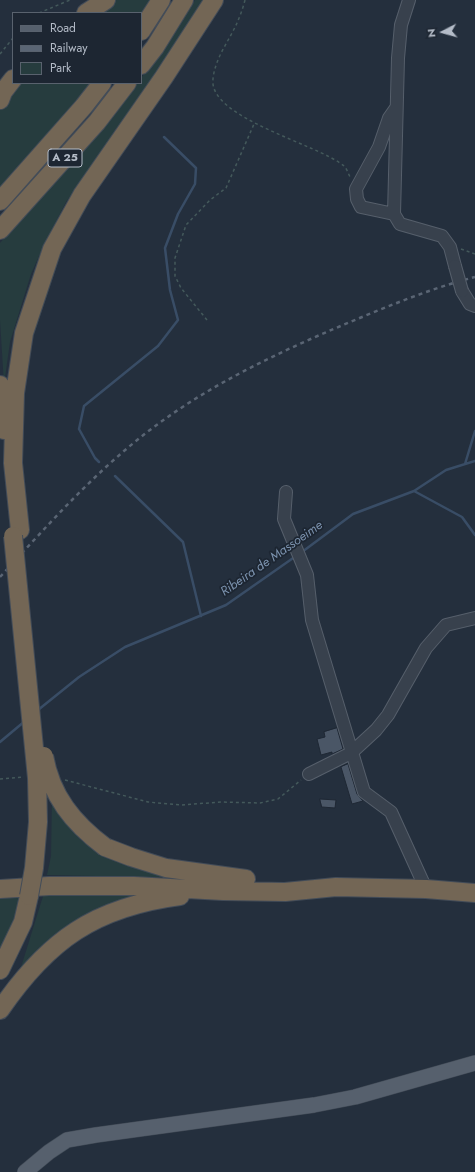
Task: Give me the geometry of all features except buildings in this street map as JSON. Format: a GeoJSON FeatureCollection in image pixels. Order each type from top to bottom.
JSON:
{"type":"FeatureCollection","features":[{"type":"Feature","properties":{"kind":"highway"},"geometry":{"type":"LineString","coordinates":[[88,12],[106,0]]}},
{"type":"Feature","properties":{"kind":"highway"},"geometry":{"type":"LineString","coordinates":[[142,29],[161,0]]}},
{"type":"Feature","properties":{"kind":"highway"},"geometry":{"type":"LineString","coordinates":[[142,63],[155,47],[184,0]]}},
{"type":"Feature","properties":{"kind":"highway"},"geometry":{"type":"LineString","coordinates":[[0,970],[23,922],[34,868],[38,822],[13,464],[15,393],[24,333],[52,249],[82,195],[214,0]]}},
{"type":"Feature","properties":{"kind":"highway"},"geometry":{"type":"LineString","coordinates":[[0,100],[12,81]]}},
{"type":"Feature","properties":{"kind":"highway","name":"A 25"},"geometry":{"type":"LineString","coordinates":[[0,201],[84,106],[101,84]]}},
{"type":"Feature","properties":{"kind":"highway","name":"A 25"},"geometry":{"type":"LineString","coordinates":[[0,230],[97,122],[126,84]]}},
{"type":"Feature","properties":{"kind":"highway"},"geometry":{"type":"LineString","coordinates":[[0,384],[46,771],[61,804],[80,826],[105,846],[131,857],[166,868],[246,879]]}},
{"type":"Feature","properties":{"kind":"highway"},"geometry":{"type":"LineString","coordinates":[[0,882],[18,879],[50,878],[246,879],[309,882],[336,887]]}},
{"type":"Feature","properties":{"kind":"highway"},"geometry":{"type":"LineString","coordinates":[[0,889],[8,887],[68,886],[167,887],[223,891],[285,892],[336,887],[426,889],[475,893]]}},
{"type":"Feature","properties":{"kind":"highway"},"geometry":{"type":"LineString","coordinates":[[0,1010],[15,988],[40,960],[68,935],[100,916],[126,906],[164,898],[223,891]]}},
{"type":"Feature","properties":{"kind":"main road"},"geometry":{"type":"LineString","coordinates":[[25,1172],[49,1152],[67,1140],[314,1105],[355,1097],[475,1063]]}},
{"type":"Feature","properties":{"kind":"street"},"geometry":{"type":"LineString","coordinates":[[409,0],[401,25],[394,214],[400,224],[442,236],[450,247],[462,291],[470,304],[475,306]]}},
{"type":"Feature","properties":{"kind":"street"},"geometry":{"type":"LineString","coordinates":[[394,214],[361,207],[357,199],[356,189],[379,147],[389,118],[397,106]]}},
{"type":"Feature","properties":{"kind":"street"},"geometry":{"type":"LineString","coordinates":[[286,492],[284,519],[307,576],[312,620],[364,792],[391,812],[426,889]]}},
{"type":"Feature","properties":{"kind":"street"},"geometry":{"type":"LineString","coordinates":[[309,774],[351,753],[376,730],[388,715],[426,648],[437,633],[446,625],[475,618]]}},
{"type":"Feature","properties":{"kind":"path"},"geometry":{"type":"LineString","coordinates":[[40,12],[70,0]]}},
{"type":"Feature","properties":{"kind":"path"},"geometry":{"type":"LineString","coordinates":[[245,0],[237,22],[219,57],[213,79],[214,90],[219,99],[254,123],[328,156],[345,168],[356,189]]}},
{"type":"Feature","properties":{"kind":"path"},"geometry":{"type":"LineString","coordinates":[[0,54],[12,39]]}},
{"type":"Feature","properties":{"kind":"path"},"geometry":{"type":"LineString","coordinates":[[207,320],[181,288],[174,276],[175,258],[186,225],[210,200],[226,188],[254,123]]}},
{"type":"Feature","properties":{"kind":"path"},"geometry":{"type":"LineString","coordinates":[[450,247],[475,254]]}},
{"type":"Feature","properties":{"kind":"path"},"geometry":{"type":"LineString","coordinates":[[63,780],[148,802],[181,805],[221,802],[260,803],[278,799],[309,774]]}},
{"type":"Feature","properties":{"kind":"path"},"geometry":{"type":"LineString","coordinates":[[0,779],[28,777]]}},
{"type":"Feature","properties":{"kind":"green space"},"geometry":{"type":"Polygon","coordinates":[[[115,0],[150,0],[142,12],[98,12],[115,0]]]}},
{"type":"Feature","properties":{"kind":"green space"},"geometry":{"type":"Polygon","coordinates":[[[195,0],[206,0],[66,202],[31,274],[10,342],[4,385],[0,320],[0,243],[78,156],[136,84],[142,84],[142,77],[167,44],[195,0]]]}},
{"type":"Feature","properties":{"kind":"green space"},"geometry":{"type":"Polygon","coordinates":[[[13,84],[90,84],[0,190],[0,109],[13,84]]]}},
{"type":"Feature","properties":{"kind":"green space"},"geometry":{"type":"Polygon","coordinates":[[[52,796],[68,825],[81,840],[91,847],[104,854],[133,864],[191,878],[47,875],[51,856],[52,796]]]}},
{"type":"Feature","properties":{"kind":"green space"},"geometry":{"type":"Polygon","coordinates":[[[44,893],[169,894],[129,902],[13,984],[22,964],[44,893]]]}},
{"type":"Feature","properties":{"kind":"green space"},"geometry":{"type":"Polygon","coordinates":[[[25,894],[0,959],[0,896],[25,894]]]}},
{"type":"Feature","properties":{"kind":"waterway"},"geometry":{"type":"LineString","coordinates":[[99,462],[95,458],[79,429],[84,406],[158,346],[178,320],[170,290],[165,248],[178,214],[195,184],[196,168],[164,137]]}},
{"type":"Feature","properties":{"kind":"waterway"},"geometry":{"type":"LineString","coordinates":[[465,464],[475,431]]}},
{"type":"Feature","properties":{"kind":"waterway"},"geometry":{"type":"LineString","coordinates":[[414,491],[446,470],[475,461]]}},
{"type":"Feature","properties":{"kind":"waterway"},"geometry":{"type":"LineString","coordinates":[[115,476],[183,542],[201,616]]}},
{"type":"Feature","properties":{"kind":"waterway","name":"Ribeira de Massoeime"},"geometry":{"type":"LineString","coordinates":[[302,552],[353,514],[414,491],[462,517],[475,535]]}},
{"type":"Feature","properties":{"kind":"waterway","name":"Ribeira de Massoeime"},"geometry":{"type":"LineString","coordinates":[[38,710],[79,677],[125,647],[226,605],[296,556]]}},
{"type":"Feature","properties":{"kind":"waterway","name":"Ribeira de Massoeime"},"geometry":{"type":"LineString","coordinates":[[0,742],[25,721]]}},
{"type":"Feature","properties":{"kind":"railway"},"geometry":{"type":"LineString","coordinates":[[0,577],[70,502],[107,466],[146,433],[194,400],[245,371],[323,333],[412,297],[475,277]]}}]}
